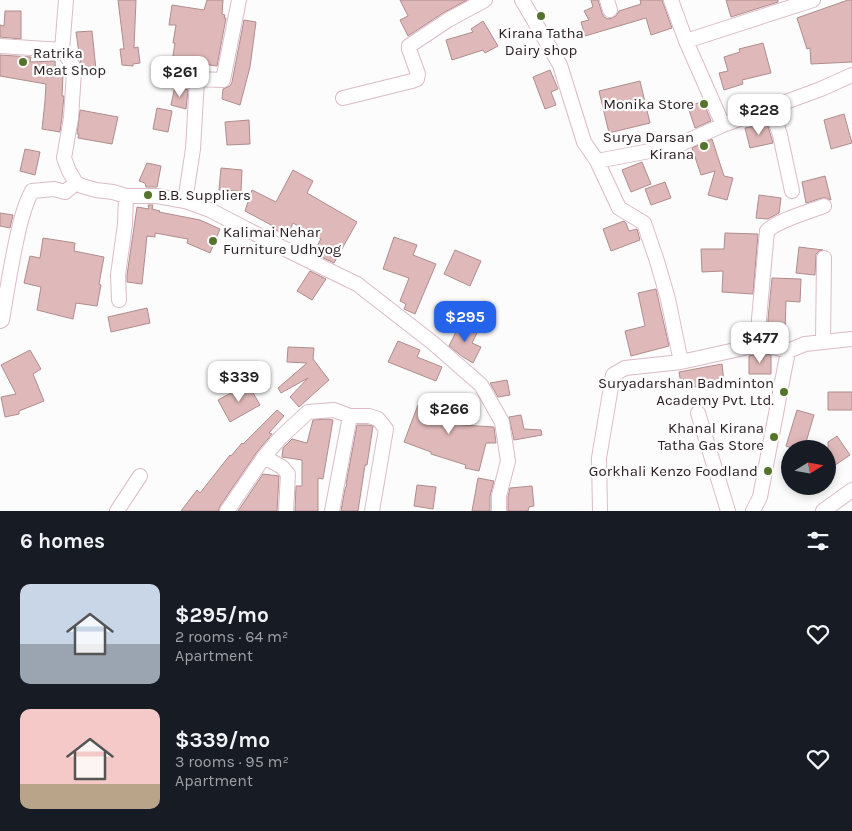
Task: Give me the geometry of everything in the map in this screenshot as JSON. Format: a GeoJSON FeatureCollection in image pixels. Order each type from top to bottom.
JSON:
{"type":"FeatureCollection","features":[{"type":"Feature","properties":{"kind":"street"},"geometry":{"type":"LineString","coordinates":[[66,0],[62,50],[72,64],[74,71],[71,118],[64,158],[76,183],[96,190],[126,196],[157,196],[185,201],[210,210],[286,250],[357,284],[433,343],[481,385],[502,422],[508,461],[499,496],[499,511]]}},
{"type":"Feature","properties":{"kind":"street"},"geometry":{"type":"LineString","coordinates":[[185,201],[193,149],[197,79],[223,80],[239,0]]}},
{"type":"Feature","properties":{"kind":"street"},"geometry":{"type":"LineString","coordinates":[[343,98],[417,79],[418,74],[409,46],[448,20],[485,0]]}},
{"type":"Feature","properties":{"kind":"street"},"geometry":{"type":"LineString","coordinates":[[522,0],[560,65],[584,142],[597,161],[619,208],[644,223],[668,299],[681,362]]}},
{"type":"Feature","properties":{"kind":"street"},"geometry":{"type":"LineString","coordinates":[[671,0],[686,41],[723,125]]}},
{"type":"Feature","properties":{"kind":"street"},"geometry":{"type":"LineString","coordinates":[[686,41],[813,0]]}},
{"type":"Feature","properties":{"kind":"street"},"geometry":{"type":"LineString","coordinates":[[0,46],[62,50]]}},
{"type":"Feature","properties":{"kind":"street"},"geometry":{"type":"LineString","coordinates":[[597,161],[676,146],[723,125],[821,89],[852,75]]}},
{"type":"Feature","properties":{"kind":"street"},"geometry":{"type":"LineString","coordinates":[[771,108],[780,135],[792,190]]}},
{"type":"Feature","properties":{"kind":"street"},"geometry":{"type":"LineString","coordinates":[[0,321],[2,320],[13,256],[26,201],[32,191],[54,189],[65,192],[76,183]]}},
{"type":"Feature","properties":{"kind":"street"},"geometry":{"type":"LineString","coordinates":[[119,300],[118,275],[126,224],[126,196]]}},
{"type":"Feature","properties":{"kind":"street"},"geometry":{"type":"LineString","coordinates":[[760,344],[759,319],[767,231],[786,220],[824,206]]}},
{"type":"Feature","properties":{"kind":"street"},"geometry":{"type":"LineString","coordinates":[[823,342],[824,258]]}},
{"type":"Feature","properties":{"kind":"street"},"geometry":{"type":"LineString","coordinates":[[600,511],[599,458],[614,375],[624,368],[681,362],[760,344],[788,351],[805,344],[852,339]]}},
{"type":"Feature","properties":{"kind":"street"},"geometry":{"type":"LineString","coordinates":[[753,511],[760,497],[788,351]]}},
{"type":"Feature","properties":{"kind":"street"},"geometry":{"type":"LineString","coordinates":[[227,511],[264,457],[280,438],[308,412],[334,410],[350,416],[369,416],[378,420],[386,429],[372,511]]}},
{"type":"Feature","properties":{"kind":"street"},"geometry":{"type":"LineString","coordinates":[[698,413],[728,511]]}},
{"type":"Feature","properties":{"kind":"street"},"geometry":{"type":"LineString","coordinates":[[332,511],[350,416]]}},
{"type":"Feature","properties":{"kind":"street"},"geometry":{"type":"LineString","coordinates":[[264,457],[282,466],[288,474],[286,511]]}},
{"type":"Feature","properties":{"kind":"street"},"geometry":{"type":"LineString","coordinates":[[117,511],[140,476]]}},
{"type":"Feature","properties":{"kind":"street"},"geometry":{"type":"LineString","coordinates":[[822,511],[852,490]]}},
{"type":"Feature","properties":{"kind":"building"},"geometry":{"type":"Polygon","coordinates":[[[118,0],[136,0],[134,48],[138,47],[140,63],[133,64],[133,66],[122,65],[120,49],[124,49],[118,0]]]}},
{"type":"Feature","properties":{"kind":"building"},"geometry":{"type":"Polygon","coordinates":[[[207,0],[223,0],[222,14],[226,18],[217,66],[189,62],[188,71],[171,68],[176,25],[169,25],[172,5],[204,10],[207,0]]]}},
{"type":"Feature","properties":{"kind":"building"},"geometry":{"type":"Polygon","coordinates":[[[400,0],[467,0],[408,36],[400,20],[408,16],[400,0]]]}},
{"type":"Feature","properties":{"kind":"building"},"geometry":{"type":"Polygon","coordinates":[[[591,0],[598,0],[604,17],[608,19],[616,16],[619,11],[641,4],[640,0],[662,0],[672,28],[651,35],[646,18],[585,36],[581,22],[589,20],[584,11],[593,7],[591,0]]]}},
{"type":"Feature","properties":{"kind":"building"},"geometry":{"type":"Polygon","coordinates":[[[726,0],[778,0],[778,2],[731,17],[726,0]]]}},
{"type":"Feature","properties":{"kind":"building"},"geometry":{"type":"Polygon","coordinates":[[[852,0],[852,62],[811,64],[810,48],[807,49],[797,18],[852,0]]]}},
{"type":"Feature","properties":{"kind":"building"},"geometry":{"type":"Polygon","coordinates":[[[5,11],[21,11],[21,39],[0,37],[0,25],[4,26],[5,11]]]}},
{"type":"Feature","properties":{"kind":"building"},"geometry":{"type":"Polygon","coordinates":[[[244,20],[256,22],[250,67],[240,105],[222,99],[223,89],[230,86],[232,82],[244,20]]]}},
{"type":"Feature","properties":{"kind":"building"},"geometry":{"type":"Polygon","coordinates":[[[483,21],[498,46],[485,53],[483,50],[452,60],[446,40],[473,32],[471,29],[483,21]]]}},
{"type":"Feature","properties":{"kind":"building"},"geometry":{"type":"Polygon","coordinates":[[[92,31],[96,70],[83,70],[76,32],[92,31]]]}},
{"type":"Feature","properties":{"kind":"building"},"geometry":{"type":"Polygon","coordinates":[[[763,43],[771,73],[742,80],[743,84],[724,90],[719,73],[728,71],[724,57],[740,52],[739,49],[763,43]]]}},
{"type":"Feature","properties":{"kind":"building"},"geometry":{"type":"Polygon","coordinates":[[[0,55],[31,57],[30,62],[55,61],[56,75],[63,75],[62,96],[64,96],[60,132],[42,129],[46,84],[0,76],[0,55]]]}},
{"type":"Feature","properties":{"kind":"building"},"geometry":{"type":"Polygon","coordinates":[[[550,70],[558,89],[551,92],[556,105],[545,109],[533,77],[550,70]]]}},
{"type":"Feature","properties":{"kind":"building"},"geometry":{"type":"Polygon","coordinates":[[[640,81],[650,123],[609,133],[599,91],[640,81]]]}},
{"type":"Feature","properties":{"kind":"building"},"geometry":{"type":"Polygon","coordinates":[[[175,86],[188,90],[186,109],[171,105],[175,86]]]}},
{"type":"Feature","properties":{"kind":"building"},"geometry":{"type":"Polygon","coordinates":[[[703,101],[711,121],[695,128],[688,107],[703,101]]]}},
{"type":"Feature","properties":{"kind":"building"},"geometry":{"type":"Polygon","coordinates":[[[157,108],[172,111],[168,132],[153,129],[157,108]]]}},
{"type":"Feature","properties":{"kind":"building"},"geometry":{"type":"Polygon","coordinates":[[[80,110],[118,117],[112,144],[78,138],[80,110]]]}},
{"type":"Feature","properties":{"kind":"building"},"geometry":{"type":"Polygon","coordinates":[[[844,114],[852,143],[831,149],[824,120],[844,114]]]}},
{"type":"Feature","properties":{"kind":"building"},"geometry":{"type":"Polygon","coordinates":[[[249,120],[250,144],[227,145],[225,122],[249,120]]]}},
{"type":"Feature","properties":{"kind":"building"},"geometry":{"type":"Polygon","coordinates":[[[767,123],[773,143],[750,148],[745,128],[767,123]]]}},
{"type":"Feature","properties":{"kind":"building"},"geometry":{"type":"Polygon","coordinates":[[[712,139],[724,176],[733,178],[727,200],[708,195],[715,171],[701,175],[692,148],[712,139]]]}},
{"type":"Feature","properties":{"kind":"building"},"geometry":{"type":"Polygon","coordinates":[[[25,149],[40,152],[35,175],[20,171],[25,149]]]}},
{"type":"Feature","properties":{"kind":"building"},"geometry":{"type":"Polygon","coordinates":[[[642,162],[651,184],[631,192],[622,170],[642,162]]]}},
{"type":"Feature","properties":{"kind":"building"},"geometry":{"type":"Polygon","coordinates":[[[147,163],[161,166],[157,187],[146,187],[145,183],[139,181],[147,163]]]}},
{"type":"Feature","properties":{"kind":"building"},"geometry":{"type":"Polygon","coordinates":[[[221,168],[242,170],[241,191],[219,190],[221,168]]]}},
{"type":"Feature","properties":{"kind":"building"},"geometry":{"type":"Polygon","coordinates":[[[293,170],[313,181],[307,193],[357,222],[334,263],[313,253],[321,239],[293,223],[287,236],[245,211],[252,190],[276,202],[293,170]]]}},
{"type":"Feature","properties":{"kind":"building"},"geometry":{"type":"Polygon","coordinates":[[[825,176],[831,200],[822,198],[806,203],[802,182],[825,176]]]}},
{"type":"Feature","properties":{"kind":"building"},"geometry":{"type":"Polygon","coordinates":[[[665,182],[671,198],[651,205],[645,189],[665,182]]]}},
{"type":"Feature","properties":{"kind":"building"},"geometry":{"type":"Polygon","coordinates":[[[759,195],[781,198],[779,213],[768,219],[756,218],[759,195]]]}},
{"type":"Feature","properties":{"kind":"building"},"geometry":{"type":"Polygon","coordinates":[[[148,205],[153,205],[152,209],[159,212],[200,220],[220,229],[210,253],[187,243],[188,239],[155,233],[155,237],[147,236],[142,284],[127,282],[137,207],[149,209],[148,205]]]}},
{"type":"Feature","properties":{"kind":"building"},"geometry":{"type":"Polygon","coordinates":[[[0,213],[13,215],[10,228],[0,226],[0,213]]]}},
{"type":"Feature","properties":{"kind":"building"},"geometry":{"type":"Polygon","coordinates":[[[624,221],[629,231],[637,229],[640,240],[611,251],[603,229],[624,221]]]}},
{"type":"Feature","properties":{"kind":"building"},"geometry":{"type":"Polygon","coordinates":[[[725,233],[758,234],[753,294],[722,292],[723,271],[702,272],[701,249],[724,249],[725,233]]]}},
{"type":"Feature","properties":{"kind":"building"},"geometry":{"type":"Polygon","coordinates":[[[394,237],[417,245],[413,255],[436,264],[415,314],[404,309],[406,304],[400,301],[409,278],[383,269],[394,237]]]}},
{"type":"Feature","properties":{"kind":"building"},"geometry":{"type":"Polygon","coordinates":[[[43,238],[75,243],[74,251],[104,257],[97,306],[76,303],[73,319],[37,310],[41,287],[24,283],[30,256],[40,258],[43,238]]]}},
{"type":"Feature","properties":{"kind":"building"},"geometry":{"type":"Polygon","coordinates":[[[799,247],[823,250],[816,254],[815,275],[796,273],[799,247]]]}},
{"type":"Feature","properties":{"kind":"building"},"geometry":{"type":"Polygon","coordinates":[[[455,250],[481,261],[470,286],[444,274],[455,250]]]}},
{"type":"Feature","properties":{"kind":"building"},"geometry":{"type":"Polygon","coordinates":[[[310,271],[326,279],[312,300],[297,291],[310,271]]]}},
{"type":"Feature","properties":{"kind":"building"},"geometry":{"type":"Polygon","coordinates":[[[772,278],[801,279],[800,302],[786,301],[785,333],[768,332],[772,278]]]}},
{"type":"Feature","properties":{"kind":"building"},"geometry":{"type":"Polygon","coordinates":[[[656,289],[669,346],[631,356],[625,331],[645,326],[638,293],[656,289]]]}},
{"type":"Feature","properties":{"kind":"building"},"geometry":{"type":"Polygon","coordinates":[[[147,308],[150,323],[111,332],[108,317],[147,308]]]}},
{"type":"Feature","properties":{"kind":"building"},"geometry":{"type":"Polygon","coordinates":[[[461,322],[478,331],[472,343],[481,347],[473,363],[449,346],[461,322]]]}},
{"type":"Feature","properties":{"kind":"building"},"geometry":{"type":"Polygon","coordinates":[[[398,341],[420,350],[417,357],[442,367],[436,381],[388,362],[398,341]]]}},
{"type":"Feature","properties":{"kind":"building"},"geometry":{"type":"Polygon","coordinates":[[[288,347],[314,348],[313,359],[329,380],[299,407],[290,397],[308,378],[281,393],[278,388],[307,363],[287,362],[288,347]]]}},
{"type":"Feature","properties":{"kind":"building"},"geometry":{"type":"Polygon","coordinates":[[[30,350],[41,369],[33,374],[44,401],[19,411],[19,414],[5,417],[1,397],[16,394],[1,365],[30,350]]]}},
{"type":"Feature","properties":{"kind":"building"},"geometry":{"type":"Polygon","coordinates":[[[762,353],[771,355],[771,374],[749,374],[749,356],[762,353]]]}},
{"type":"Feature","properties":{"kind":"building"},"geometry":{"type":"Polygon","coordinates":[[[722,364],[724,382],[682,389],[679,372],[722,364]]]}},
{"type":"Feature","properties":{"kind":"building"},"geometry":{"type":"Polygon","coordinates":[[[507,380],[510,395],[498,397],[490,383],[507,380]]]}},
{"type":"Feature","properties":{"kind":"building"},"geometry":{"type":"Polygon","coordinates":[[[248,384],[260,405],[230,422],[218,400],[248,384]]]}},
{"type":"Feature","properties":{"kind":"building"},"geometry":{"type":"Polygon","coordinates":[[[828,392],[852,392],[852,410],[828,410],[828,392]]]}},
{"type":"Feature","properties":{"kind":"building"},"geometry":{"type":"Polygon","coordinates":[[[429,400],[465,415],[462,425],[494,427],[496,443],[486,443],[479,471],[465,468],[466,465],[431,454],[431,452],[404,442],[418,405],[426,408],[429,400]]]}},
{"type":"Feature","properties":{"kind":"building"},"geometry":{"type":"Polygon","coordinates":[[[277,410],[284,416],[269,433],[272,434],[257,452],[218,511],[181,511],[197,490],[200,493],[230,455],[277,410]]]}},
{"type":"Feature","properties":{"kind":"building"},"geometry":{"type":"Polygon","coordinates":[[[797,410],[814,415],[807,440],[788,440],[797,410]]]}},
{"type":"Feature","properties":{"kind":"building"},"geometry":{"type":"Polygon","coordinates":[[[521,415],[524,429],[541,430],[542,435],[514,440],[509,417],[521,415]]]}},
{"type":"Feature","properties":{"kind":"building"},"geometry":{"type":"Polygon","coordinates":[[[313,420],[333,420],[323,479],[318,478],[318,511],[295,511],[296,486],[302,486],[302,460],[282,457],[283,448],[292,439],[307,443],[313,420]]]}},
{"type":"Feature","properties":{"kind":"building"},"geometry":{"type":"Polygon","coordinates":[[[357,425],[373,426],[367,465],[365,465],[358,511],[341,511],[347,484],[357,425]]]}},
{"type":"Feature","properties":{"kind":"building"},"geometry":{"type":"Polygon","coordinates":[[[837,436],[850,455],[836,465],[836,440],[831,440],[837,436]]]}},
{"type":"Feature","properties":{"kind":"building"},"geometry":{"type":"Polygon","coordinates":[[[263,474],[279,476],[277,511],[238,511],[263,474]]]}},
{"type":"Feature","properties":{"kind":"building"},"geometry":{"type":"Polygon","coordinates":[[[478,478],[494,481],[490,496],[490,511],[472,511],[478,478]]]}},
{"type":"Feature","properties":{"kind":"building"},"geometry":{"type":"Polygon","coordinates":[[[417,485],[436,487],[433,509],[414,506],[417,485]]]}},
{"type":"Feature","properties":{"kind":"building"},"geometry":{"type":"Polygon","coordinates":[[[532,486],[534,506],[529,507],[528,511],[508,511],[510,488],[532,486]]]}},
{"type":"Feature","properties":{"kind":"place","name":"Kirana Tatha Dairy shop"},"geometry":{"type":"Point","coordinates":[541,16]}},
{"type":"Feature","properties":{"kind":"place","name":"Ratrika Meat Shop"},"geometry":{"type":"Point","coordinates":[23,62]}},
{"type":"Feature","properties":{"kind":"place","name":"Monika Store"},"geometry":{"type":"Point","coordinates":[704,104]}},
{"type":"Feature","properties":{"kind":"place","name":"Surya Darsan Kirana"},"geometry":{"type":"Point","coordinates":[704,146]}},
{"type":"Feature","properties":{"kind":"place","name":"B.B. Suppliers"},"geometry":{"type":"Point","coordinates":[148,195]}},
{"type":"Feature","properties":{"kind":"place","name":"Kalimai Nehar Furniture Udhyog"},"geometry":{"type":"Point","coordinates":[213,241]}},
{"type":"Feature","properties":{"kind":"place","name":"Suryadarshan Badminton Academy Pvt. Ltd."},"geometry":{"type":"Point","coordinates":[784,392]}},
{"type":"Feature","properties":{"kind":"place","name":"Khanal Kirana Tatha Gas Store"},"geometry":{"type":"Point","coordinates":[774,437]}},
{"type":"Feature","properties":{"kind":"place","name":"Gorkhali Kenzo Foodland"},"geometry":{"type":"Point","coordinates":[768,471]}}]}
